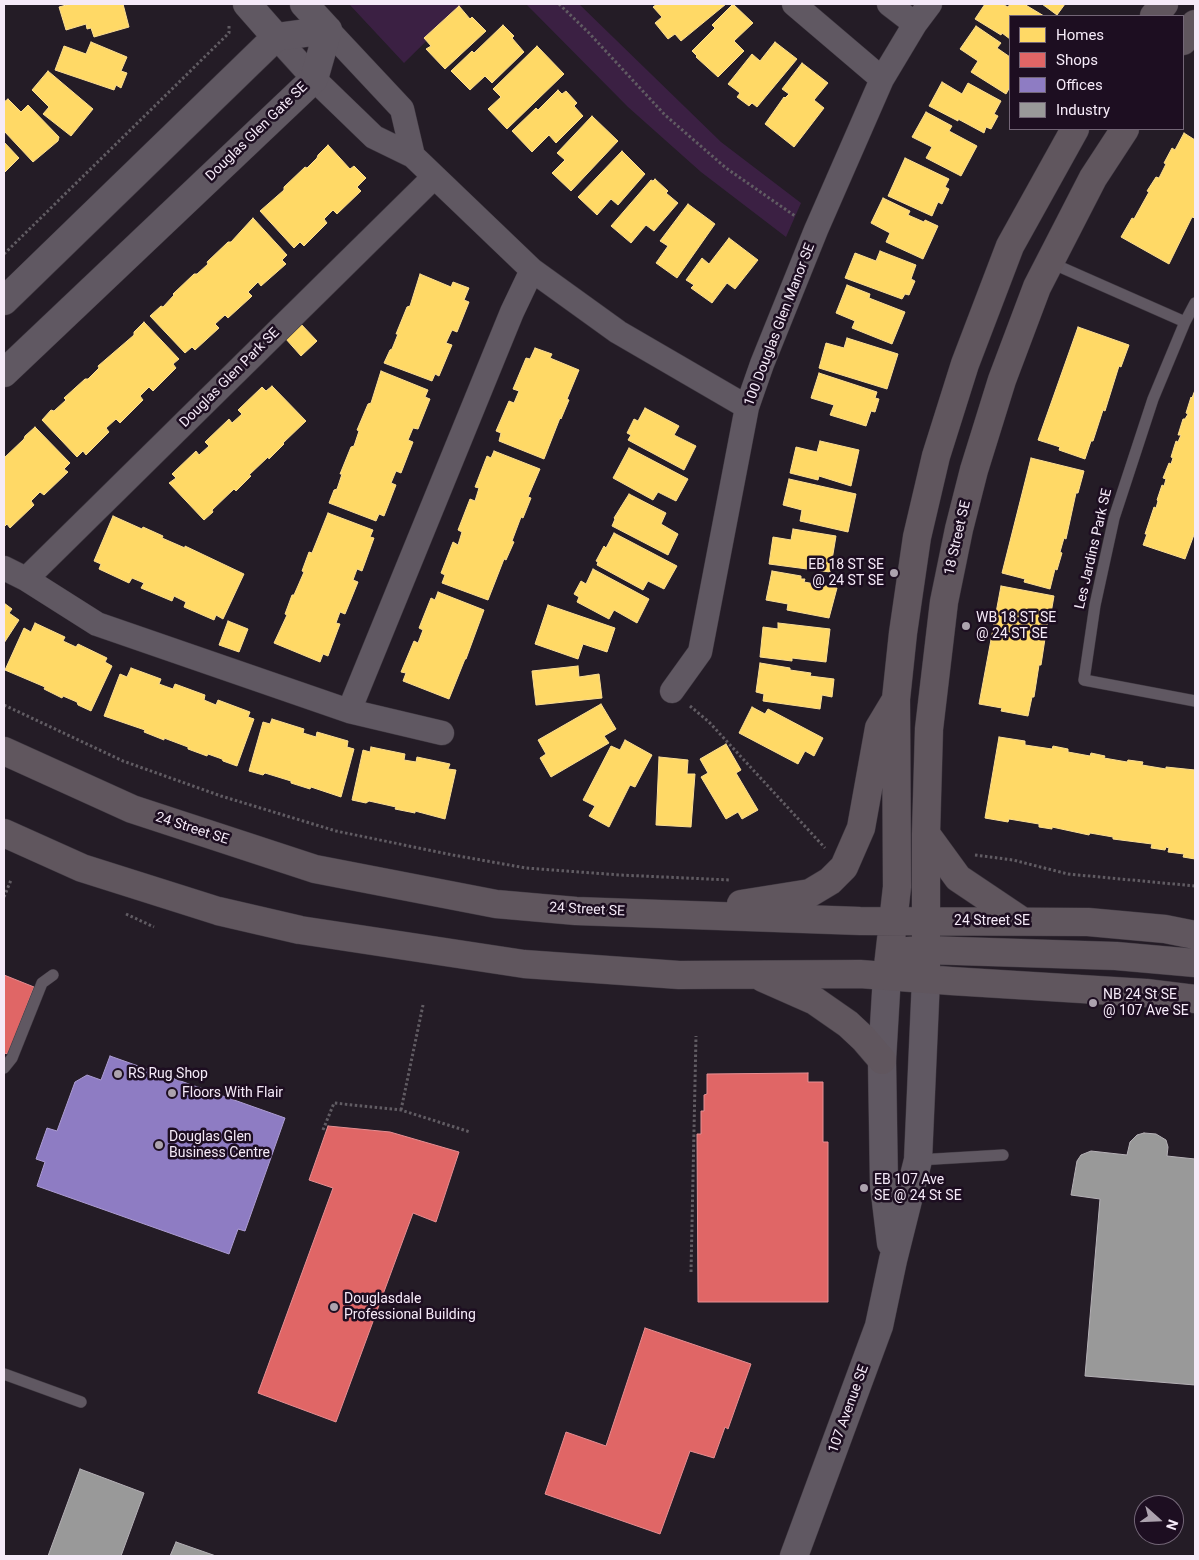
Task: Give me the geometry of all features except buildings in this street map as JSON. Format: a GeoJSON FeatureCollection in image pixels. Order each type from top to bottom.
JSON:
{"type":"FeatureCollection","features":[{"type":"Feature","properties":{"kind":"main road"},"geometry":{"type":"LineString","coordinates":[[1155,15],[1164,4]]}},
{"type":"Feature","properties":{"kind":"main road"},"geometry":{"type":"LineString","coordinates":[[1184,40],[1195,24]]}},
{"type":"Feature","properties":{"kind":"main road"},"geometry":{"type":"LineString","coordinates":[[887,975],[897,887],[896,700],[903,633],[917,537],[936,456],[965,364],[1010,246],[1074,130]]}},
{"type":"Feature","properties":{"kind":"main road","name":"18 Street SE"},"geometry":{"type":"LineString","coordinates":[[926,980],[926,834],[929,729],[944,602],[959,529],[974,470],[1002,380],[1037,287],[1093,178],[1123,130]]}},
{"type":"Feature","properties":{"kind":"main road"},"geometry":{"type":"LineString","coordinates":[[671,913],[810,893],[830,881],[844,867],[861,828],[879,728],[896,700]]}},
{"type":"Feature","properties":{"kind":"main road","name":"24 Street SE"},"geometry":{"type":"LineString","coordinates":[[4,751],[132,809],[315,869],[496,904],[576,911],[894,921],[1088,922],[1164,929],[1195,935]]}},
{"type":"Feature","properties":{"kind":"main road"},"geometry":{"type":"LineString","coordinates":[[4,833],[82,868],[218,911],[300,930],[524,964],[679,975],[887,975],[926,980],[1146,994],[1195,999]]}},
{"type":"Feature","properties":{"kind":"main road"},"geometry":{"type":"LineString","coordinates":[[926,834],[958,878],[1022,921]]}},
{"type":"Feature","properties":{"kind":"main road"},"geometry":{"type":"LineString","coordinates":[[887,975],[908,951],[925,950],[1116,956],[1195,963]]}},
{"type":"Feature","properties":{"kind":"main road"},"geometry":{"type":"LineString","coordinates":[[755,974],[815,1001],[848,1024],[882,1060]]}},
{"type":"Feature","properties":{"kind":"street"},"geometry":{"type":"LineString","coordinates":[[247,4],[314,79],[374,137],[413,156],[532,270],[618,332],[747,407]]}},
{"type":"Feature","properties":{"kind":"street"},"geometry":{"type":"LineString","coordinates":[[304,4],[402,109],[413,156]]}},
{"type":"Feature","properties":{"kind":"street"},"geometry":{"type":"LineString","coordinates":[[794,4],[882,78]]}},
{"type":"Feature","properties":{"kind":"street"},"geometry":{"type":"LineString","coordinates":[[889,4],[915,24]]}},
{"type":"Feature","properties":{"kind":"street","name":"100 Douglas Glen Manor SE"},"geometry":{"type":"LineString","coordinates":[[672,691],[700,652],[747,407],[762,364],[816,230],[882,78],[915,24],[930,4]]}},
{"type":"Feature","properties":{"kind":"street"},"geometry":{"type":"LineString","coordinates":[[4,301],[276,37],[328,30]]}},
{"type":"Feature","properties":{"kind":"street","name":"Douglas Glen Gate SE"},"geometry":{"type":"LineString","coordinates":[[4,374],[314,79],[328,30]]}},
{"type":"Feature","properties":{"kind":"street","name":"Douglas Glen Park SE"},"geometry":{"type":"LineString","coordinates":[[26,578],[434,177]]}},
{"type":"Feature","properties":{"kind":"street"},"geometry":{"type":"LineString","coordinates":[[349,711],[512,312],[532,270]]}},
{"type":"Feature","properties":{"kind":"street"},"geometry":{"type":"LineString","coordinates":[[4,568],[26,578],[97,624],[349,711],[442,733]]}},
{"type":"Feature","properties":{"kind":"street","name":"107 Avenue SE"},"geometry":{"type":"LineString","coordinates":[[887,975],[882,1060],[884,1185],[893,1260]]}},
{"type":"Feature","properties":{"kind":"street","name":"107 Avenue SE"},"geometry":{"type":"LineString","coordinates":[[794,1556],[879,1326],[918,1160],[926,980]]}},
{"type":"Feature","properties":{"kind":"lane"},"geometry":{"type":"LineString","coordinates":[[1049,262],[1185,322]]}},
{"type":"Feature","properties":{"kind":"lane","name":"Les Jardins Park SE"},"geometry":{"type":"LineString","coordinates":[[1195,303],[1152,399],[1114,518],[1096,605],[1084,680],[1195,700]]}},
{"type":"Feature","properties":{"kind":"lane"},"geometry":{"type":"LineString","coordinates":[[4,1068],[12,1058],[42,983],[54,975]]}},
{"type":"Feature","properties":{"kind":"lane"},"geometry":{"type":"LineString","coordinates":[[918,1160],[1004,1156]]}},
{"type":"Feature","properties":{"kind":"lane"},"geometry":{"type":"LineString","coordinates":[[4,1374],[81,1402]]}},
{"type":"Feature","properties":{"kind":"path"},"geometry":{"type":"LineString","coordinates":[[559,4],[672,121],[726,168],[816,230]]}},
{"type":"Feature","properties":{"kind":"path"},"geometry":{"type":"LineString","coordinates":[[4,254],[229,33],[229,24]]}},
{"type":"Feature","properties":{"kind":"path"},"geometry":{"type":"LineString","coordinates":[[672,691],[709,722],[827,850]]}},
{"type":"Feature","properties":{"kind":"path"},"geometry":{"type":"LineString","coordinates":[[4,705],[123,761],[221,796],[336,831],[526,868],[731,880]]}},
{"type":"Feature","properties":{"kind":"path"},"geometry":{"type":"LineString","coordinates":[[967,854],[1013,860],[1068,874],[1195,886]]}},
{"type":"Feature","properties":{"kind":"path"},"geometry":{"type":"LineString","coordinates":[[4,897],[11,880]]}},
{"type":"Feature","properties":{"kind":"path"},"geometry":{"type":"LineString","coordinates":[[126,914],[154,927]]}},
{"type":"Feature","properties":{"kind":"path"},"geometry":{"type":"LineString","coordinates":[[401,1110],[423,1005]]}},
{"type":"Feature","properties":{"kind":"path"},"geometry":{"type":"LineString","coordinates":[[691,1272],[696,1036]]}},
{"type":"Feature","properties":{"kind":"path"},"geometry":{"type":"LineString","coordinates":[[323,1130],[334,1104],[401,1110],[470,1132]]}},
{"type":"Feature","properties":{"kind":"shaded area"},"geometry":{"type":"Polygon","coordinates":[[[349,4],[464,4],[404,63],[349,4]]]}},
{"type":"Feature","properties":{"kind":"shaded area"},"geometry":{"type":"Polygon","coordinates":[[[526,4],[579,4],[721,142],[801,203],[786,237],[701,172],[628,107],[526,4]]]}},
{"type":"Feature","properties":{"kind":"place","name":"EB 18 ST SE @ 24 ST SE"},"geometry":{"type":"Point","coordinates":[894,573]}},
{"type":"Feature","properties":{"kind":"place","name":"WB 18 ST SE @ 24 ST SE"},"geometry":{"type":"Point","coordinates":[966,626]}},
{"type":"Feature","properties":{"kind":"place","name":"NB 24 St SE @ 107 Ave SE"},"geometry":{"type":"Point","coordinates":[1093,1003]}},
{"type":"Feature","properties":{"kind":"place","name":"RS Rug Shop"},"geometry":{"type":"Point","coordinates":[118,1074]}},
{"type":"Feature","properties":{"kind":"place","name":"Floors With Flair"},"geometry":{"type":"Point","coordinates":[172,1093]}},
{"type":"Feature","properties":{"kind":"place","name":"Douglas Glen Business Centre"},"geometry":{"type":"Point","coordinates":[159,1145]}},
{"type":"Feature","properties":{"kind":"place","name":"EB 107 Ave SE @ 24 St SE"},"geometry":{"type":"Point","coordinates":[864,1188]}},
{"type":"Feature","properties":{"kind":"place","name":"Douglasdale Professional Building"},"geometry":{"type":"Point","coordinates":[334,1307]}}]}
